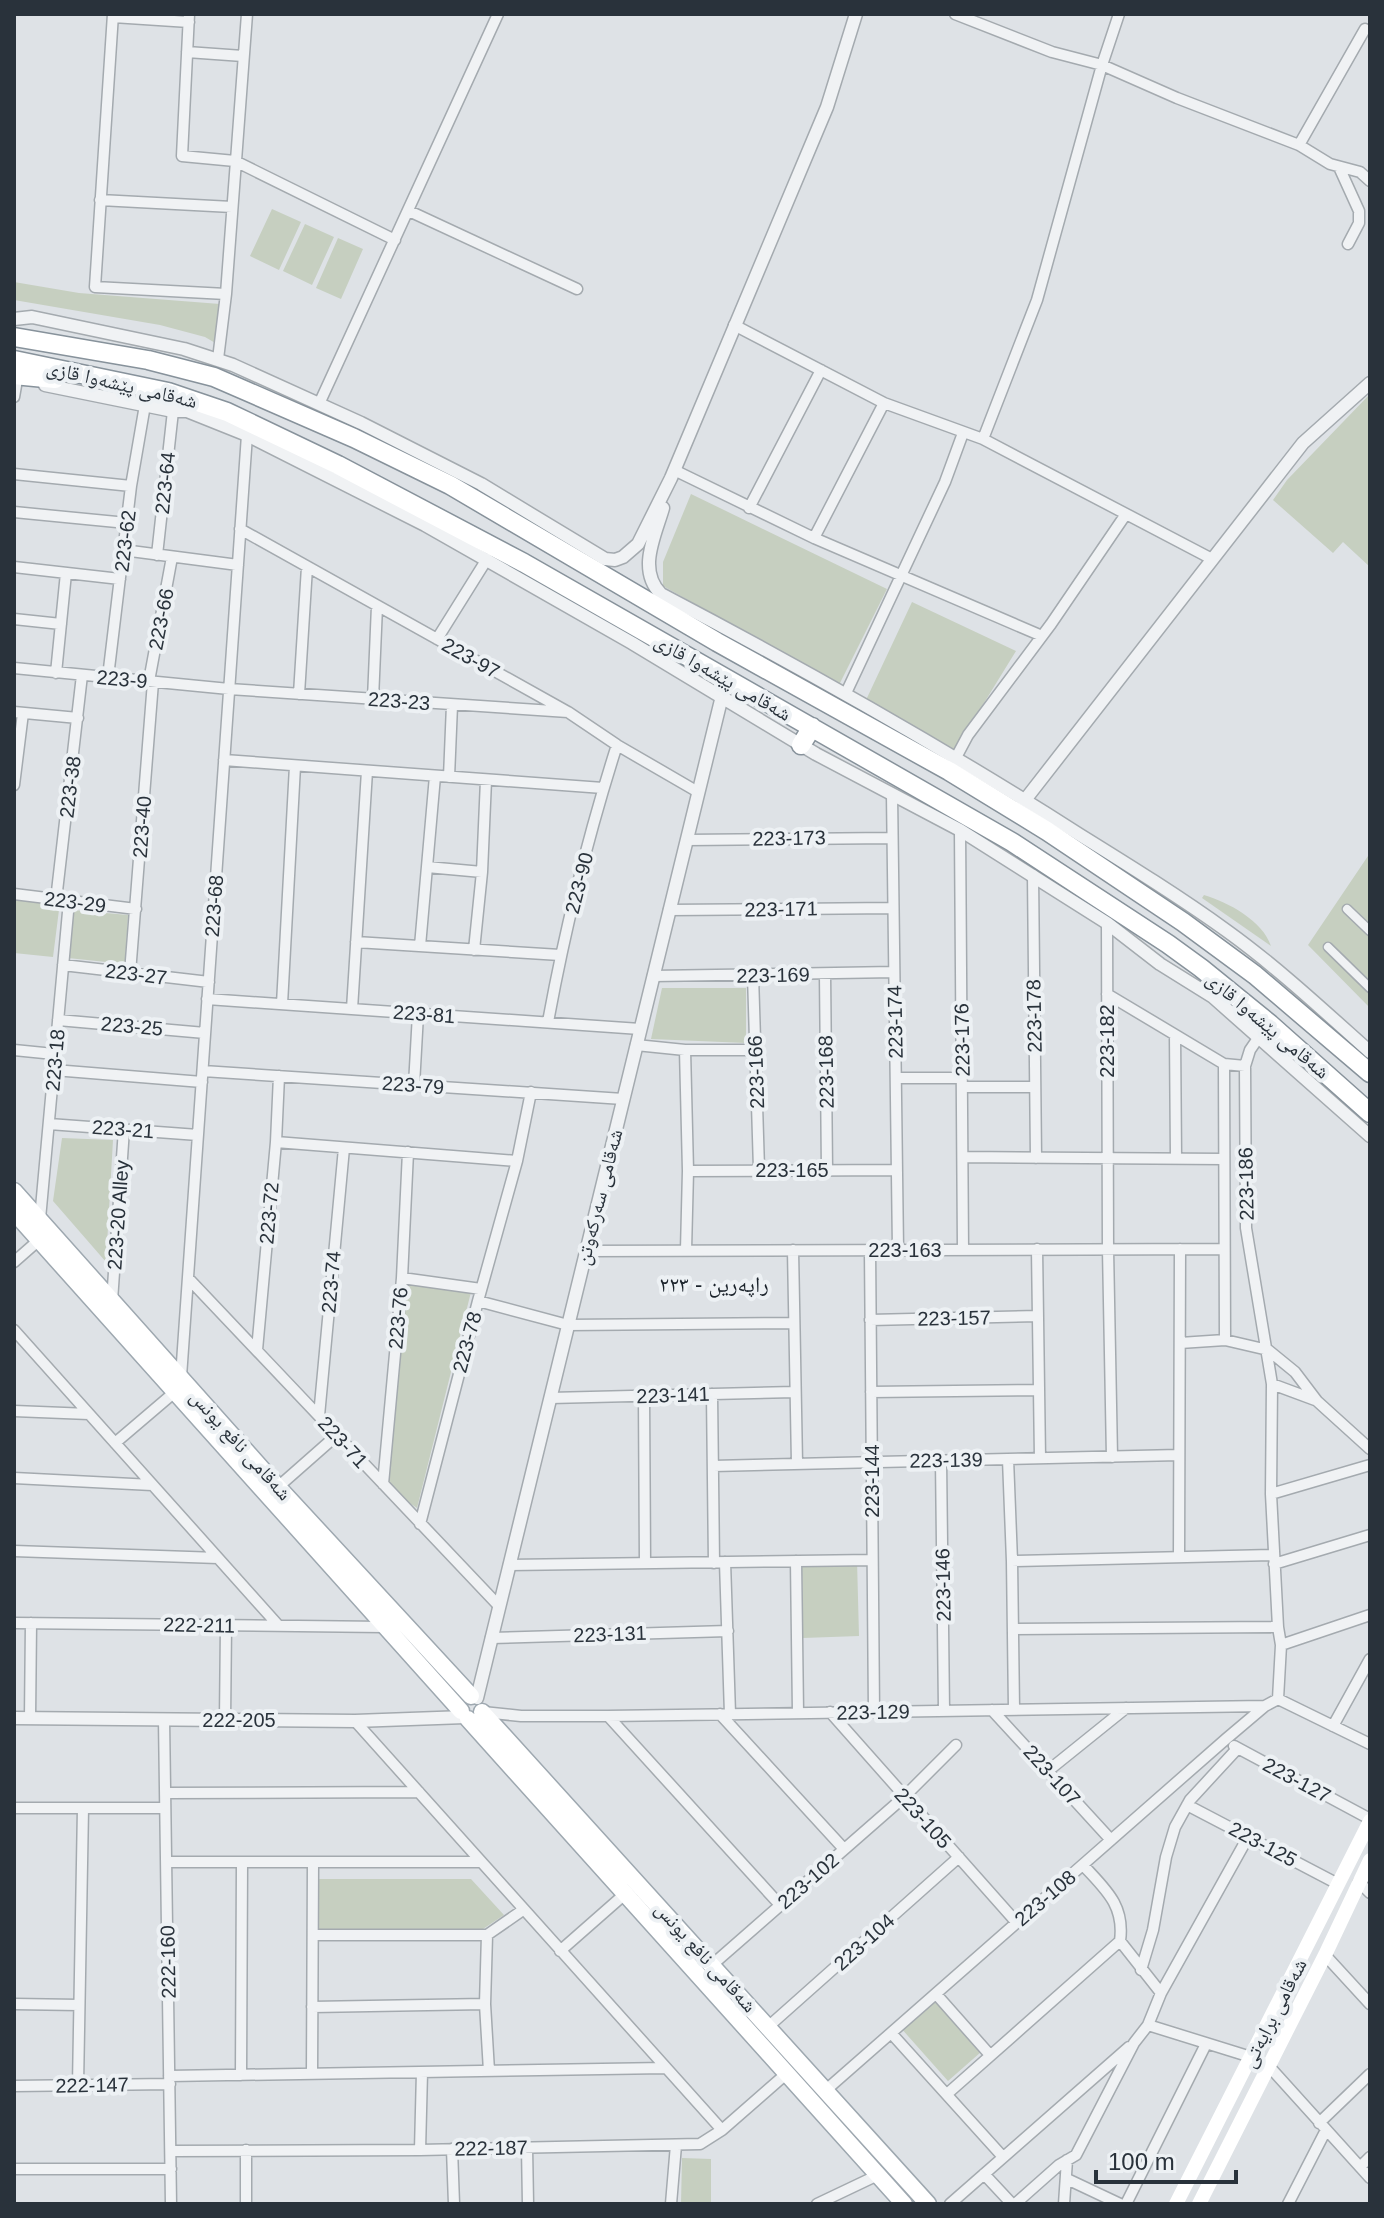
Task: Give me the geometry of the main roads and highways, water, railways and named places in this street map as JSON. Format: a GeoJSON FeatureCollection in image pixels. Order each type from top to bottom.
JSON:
{"type":"FeatureCollection","features":[{"type":"Feature","properties":{"kind":"highway"},"geometry":{"type":"LineString","coordinates":[[14,326],[65,345]]}},
{"type":"Feature","properties":{"kind":"highway","name":"شەقامی پێشەوا قازی"},"geometry":{"type":"LineString","coordinates":[[14,337],[197,362],[241,378],[360,435],[883,724],[1051,825],[1183,922],[1260,968],[1294,997],[1370,1073]]}},
{"type":"Feature","properties":{"kind":"highway","name":"شەقامی پێشەوا قازی"},"geometry":{"type":"LineString","coordinates":[[14,360],[120,390],[211,405],[338,465],[472,536],[612,622],[812,727],[1007,849],[1168,944],[1264,1030],[1367,1110]]}},
{"type":"Feature","properties":{"kind":"highway"},"geometry":{"type":"LineString","coordinates":[[15,378],[120,390]]}},
{"type":"Feature","properties":{"kind":"highway"},"geometry":{"type":"LineString","coordinates":[[338,465],[390,482],[399,482],[403,474],[401,468],[360,435]]}},
{"type":"Feature","properties":{"kind":"highway"},"geometry":{"type":"LineString","coordinates":[[472,536],[433,508],[430,500],[433,492],[447,491],[502,514]]}},
{"type":"Feature","properties":{"kind":"highway"},"geometry":{"type":"LineString","coordinates":[[801,745],[812,727]]}},
{"type":"Feature","properties":{"kind":"main road","name":"شەقامی نافع یونس"},"geometry":{"type":"LineString","coordinates":[[14,1191],[112,1301],[129,1330]]}},
{"type":"Feature","properties":{"kind":"main road","name":"شەقامی نافع یونس"},"geometry":{"type":"LineString","coordinates":[[14,1212],[178,1384],[384,1627],[471,1709],[769,2026],[928,2204]]}},
{"type":"Feature","properties":{"kind":"main road","name":"شەقامی نافع یونس"},"geometry":{"type":"LineString","coordinates":[[178,1384],[278,1487],[626,1893],[904,2204]]}},
{"type":"Feature","properties":{"kind":"main road","name":"شەقامی برایەتی"},"geometry":{"type":"LineString","coordinates":[[1176,2204],[1370,1820]]}},
{"type":"Feature","properties":{"kind":"main road","name":"شەقامی برایەتی"},"geometry":{"type":"LineString","coordinates":[[1199,2204],[1370,1860]]}},
{"type":"Feature","properties":{"kind":"main road"},"geometry":{"type":"LineString","coordinates":[[850,2144],[863,2132]]}},
{"type":"Feature","properties":{"kind":"district","name":"راپەرین - ٢٢٣"},"geometry":{"type":"Point","coordinates":[714,1284]}}]}
